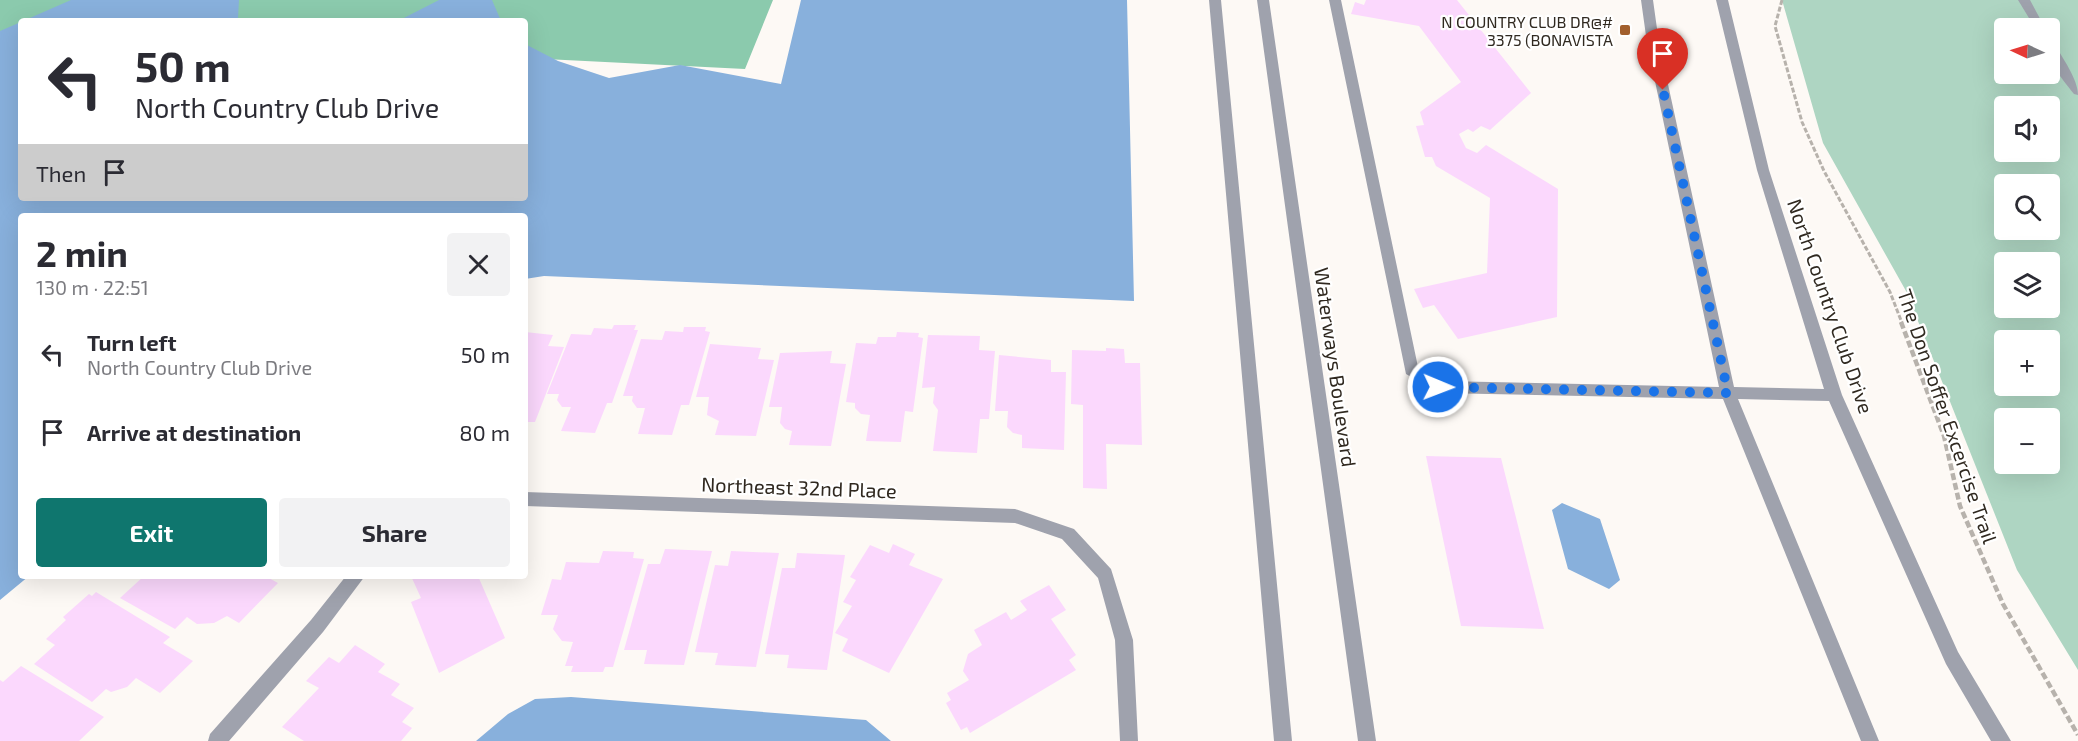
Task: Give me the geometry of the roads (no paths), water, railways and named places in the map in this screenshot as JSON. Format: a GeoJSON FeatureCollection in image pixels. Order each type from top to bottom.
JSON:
{"type":"FeatureCollection","features":[{"type":"Feature","properties":{"kind":"street"},"geometry":{"type":"LineString","coordinates":[[1215,0],[1283,741]]}},
{"type":"Feature","properties":{"kind":"street","name":"Waterways Boulevard"},"geometry":{"type":"LineString","coordinates":[[1263,0],[1368,741]]}},
{"type":"Feature","properties":{"kind":"street"},"geometry":{"type":"LineString","coordinates":[[1335,0],[1412,370],[1438,387],[1834,394]]}},
{"type":"Feature","properties":{"kind":"street"},"geometry":{"type":"LineString","coordinates":[[1647,0],[1655,55],[1728,393],[1870,741]]}},
{"type":"Feature","properties":{"kind":"street","name":"North Country Club Drive"},"geometry":{"type":"LineString","coordinates":[[1722,0],[1763,171],[1834,394],[1953,658],[2002,741]]}},
{"type":"Feature","properties":{"kind":"street"},"geometry":{"type":"LineString","coordinates":[[2024,0],[2034,18]]}},
{"type":"Feature","properties":{"kind":"street"},"geometry":{"type":"LineString","coordinates":[[2060,66],[2078,91]]}},
{"type":"Feature","properties":{"kind":"street","name":"Northeast 32nd Place"},"geometry":{"type":"LineString","coordinates":[[528,499],[1015,516],[1068,534],[1105,574],[1124,640],[1129,741]]}},
{"type":"Feature","properties":{"kind":"street"},"geometry":{"type":"LineString","coordinates":[[217,741],[317,626],[354,579]]}},
{"type":"Feature","properties":{"kind":"water"},"geometry":{"type":"Polygon","coordinates":[[[71,0],[239,0],[238,18],[30,18],[71,0]]]}},
{"type":"Feature","properties":{"kind":"water"},"geometry":{"type":"Polygon","coordinates":[[[439,0],[492,0],[500,18],[404,18],[439,0]]]}},
{"type":"Feature","properties":{"kind":"water"},"geometry":{"type":"Polygon","coordinates":[[[801,0],[1127,0],[1134,301],[544,276],[528,279],[528,213],[18,213],[18,579],[25,579],[0,600],[0,31],[18,23],[18,201],[528,201],[528,46],[558,61],[609,78],[680,65],[781,84],[801,0]]]}},
{"type":"Feature","properties":{"kind":"water"},"geometry":{"type":"Polygon","coordinates":[[[1562,503],[1600,519],[1620,580],[1609,589],[1568,569],[1552,510],[1562,503]]]}},
{"type":"Feature","properties":{"kind":"water"},"geometry":{"type":"Polygon","coordinates":[[[571,697],[866,720],[891,741],[476,741],[508,714],[535,699],[571,697]]]}},
{"type":"Feature","properties":{"kind":"place","name":"N COUNTRY CLUB DR@# 3375 (BONAVISTA"},"geometry":{"type":"Point","coordinates":[1625,30]}}]}
